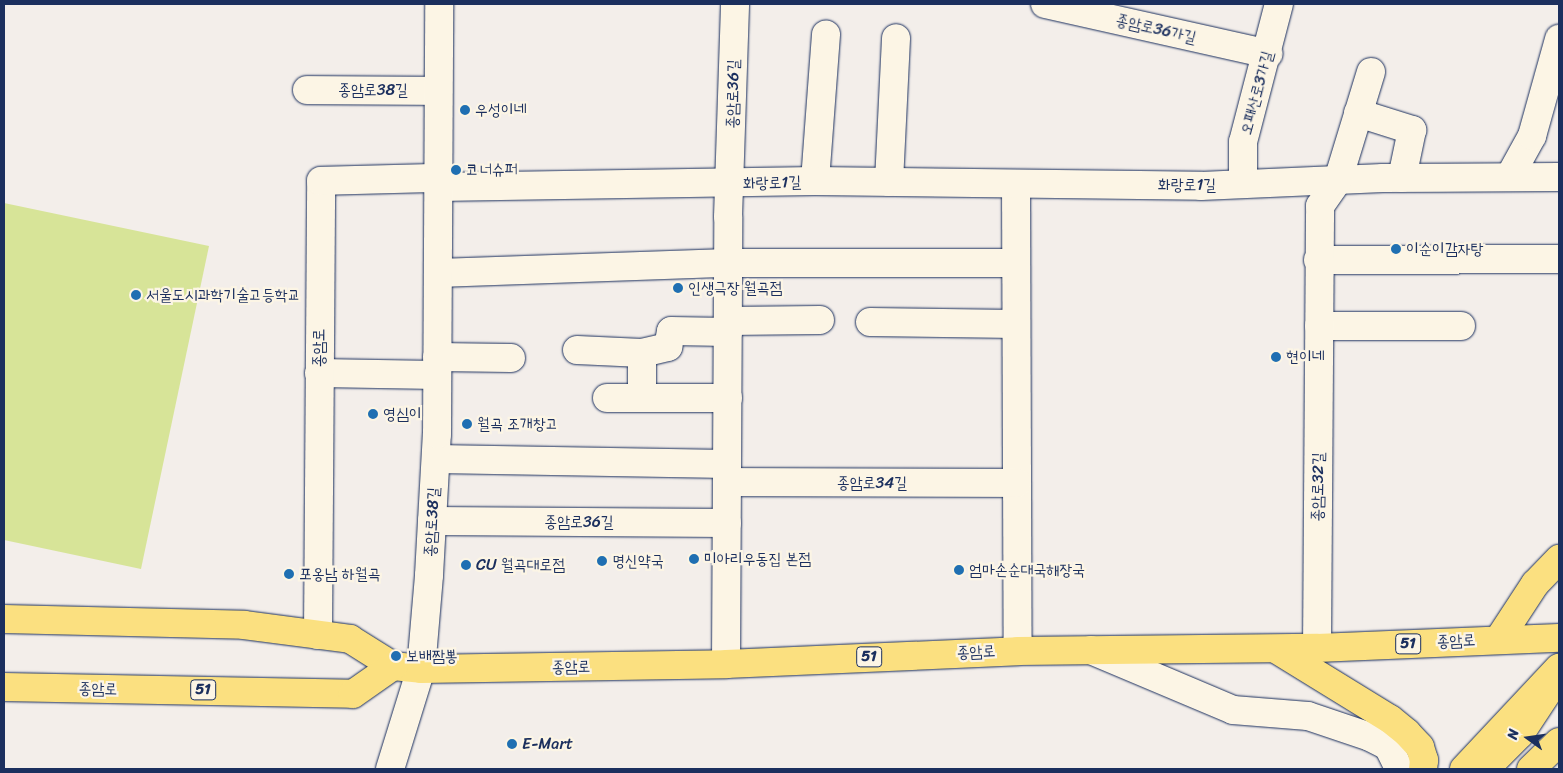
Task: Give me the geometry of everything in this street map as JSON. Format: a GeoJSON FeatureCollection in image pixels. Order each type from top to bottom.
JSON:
{"type":"FeatureCollection","features":[{"type":"Feature","properties":{"kind":"main road"},"geometry":{"type":"LineString","coordinates":[[1499,639],[1535,584],[1559,559]]}},
{"type":"Feature","properties":{"kind":"main road","name":"종암로"},"geometry":{"type":"LineString","coordinates":[[4,619],[234,625],[318,635],[350,639],[393,666],[421,669],[726,664],[1018,651],[1317,648],[1559,638]]}},
{"type":"Feature","properties":{"kind":"main road"},"geometry":{"type":"LineString","coordinates":[[1276,649],[1396,723],[1420,747],[1424,760],[1423,769]]}},
{"type":"Feature","properties":{"kind":"main road","name":"종암로"},"geometry":{"type":"LineString","coordinates":[[4,687],[353,694],[393,666]]}},
{"type":"Feature","properties":{"kind":"main road"},"geometry":{"type":"LineString","coordinates":[[1464,769],[1559,668]]}},
{"type":"Feature","properties":{"kind":"main road"},"geometry":{"type":"LineString","coordinates":[[1484,769],[1520,734],[1559,676]]}},
{"type":"Feature","properties":{"kind":"main road"},"geometry":{"type":"LineString","coordinates":[[1531,769],[1559,742]]}},
{"type":"Feature","properties":{"kind":"street","name":"종암로38길"},"geometry":{"type":"LineString","coordinates":[[390,769],[421,669],[436,459],[439,4]]}},
{"type":"Feature","properties":{"kind":"street","name":"종암로36길"},"geometry":{"type":"LineString","coordinates":[[726,664],[728,263],[735,4]]}},
{"type":"Feature","properties":{"kind":"street","name":"종암로36가길"},"geometry":{"type":"LineString","coordinates":[[1045,4],[1268,54]]}},
{"type":"Feature","properties":{"kind":"street","name":"오패산로3가길"},"geometry":{"type":"LineString","coordinates":[[1243,184],[1243,142],[1268,54],[1279,4]]}},
{"type":"Feature","properties":{"kind":"street","name":"화랑로1길"},"geometry":{"type":"LineString","coordinates":[[815,181],[826,34]]}},
{"type":"Feature","properties":{"kind":"street"},"geometry":{"type":"LineString","coordinates":[[889,182],[896,38]]}},
{"type":"Feature","properties":{"kind":"street"},"geometry":{"type":"LineString","coordinates":[[1510,176],[1532,136],[1559,38]]}},
{"type":"Feature","properties":{"kind":"street","name":"종암로32길"},"geometry":{"type":"LineString","coordinates":[[1317,648],[1318,260],[1320,206],[1338,180],[1371,72]]}},
{"type":"Feature","properties":{"kind":"street","name":"종암로38길"},"geometry":{"type":"LineString","coordinates":[[308,90],[438,91]]}},
{"type":"Feature","properties":{"kind":"street"},"geometry":{"type":"LineString","coordinates":[[1358,113],[1412,130],[1402,178]]}},
{"type":"Feature","properties":{"kind":"street","name":"화랑로1길"},"geometry":{"type":"LineString","coordinates":[[730,184],[815,181],[1016,184],[1243,184],[1402,178],[1559,177]]}},
{"type":"Feature","properties":{"kind":"street","name":"종암로"},"geometry":{"type":"LineString","coordinates":[[318,635],[321,181],[438,182]]}},
{"type":"Feature","properties":{"kind":"street"},"geometry":{"type":"LineString","coordinates":[[438,182],[730,184]]}},
{"type":"Feature","properties":{"kind":"street"},"geometry":{"type":"LineString","coordinates":[[1016,184],[1018,651]]}},
{"type":"Feature","properties":{"kind":"street"},"geometry":{"type":"LineString","coordinates":[[1318,260],[1559,259]]}},
{"type":"Feature","properties":{"kind":"street"},"geometry":{"type":"LineString","coordinates":[[438,273],[728,263],[1016,263]]}},
{"type":"Feature","properties":{"kind":"street"},"geometry":{"type":"LineString","coordinates":[[577,350],[642,353],[668,347],[671,331],[820,320]]}},
{"type":"Feature","properties":{"kind":"street"},"geometry":{"type":"LineString","coordinates":[[870,322],[1016,324]]}},
{"type":"Feature","properties":{"kind":"street"},"geometry":{"type":"LineString","coordinates":[[1319,326],[1461,326]]}},
{"type":"Feature","properties":{"kind":"street"},"geometry":{"type":"LineString","coordinates":[[642,353],[642,398]]}},
{"type":"Feature","properties":{"kind":"street"},"geometry":{"type":"LineString","coordinates":[[319,373],[437,366],[512,358]]}},
{"type":"Feature","properties":{"kind":"street"},"geometry":{"type":"LineString","coordinates":[[606,398],[728,398]]}},
{"type":"Feature","properties":{"kind":"street"},"geometry":{"type":"LineString","coordinates":[[436,459],[727,473]]}},
{"type":"Feature","properties":{"kind":"street","name":"종암로34길"},"geometry":{"type":"LineString","coordinates":[[727,473],[1017,483]]}},
{"type":"Feature","properties":{"kind":"street","name":"종암로36길"},"geometry":{"type":"LineString","coordinates":[[432,521],[727,523]]}},
{"type":"Feature","properties":{"kind":"street"},"geometry":{"type":"LineString","coordinates":[[1092,650],[1233,710],[1308,716],[1370,737],[1388,746],[1399,769]]}},
{"type":"Feature","properties":{"kind":"green space"},"geometry":{"type":"Polygon","coordinates":[[[4,203],[209,246],[141,569],[4,540],[4,203]]]}},
{"type":"Feature","properties":{"kind":"place","name":"우성이네"},"geometry":{"type":"Point","coordinates":[465,110]}},
{"type":"Feature","properties":{"kind":"place","name":"코너슈퍼"},"geometry":{"type":"Point","coordinates":[456,170]}},
{"type":"Feature","properties":{"kind":"place","name":"이순이감자탕"},"geometry":{"type":"Point","coordinates":[1396,249]}},
{"type":"Feature","properties":{"kind":"place","name":"인생극장 월곡점"},"geometry":{"type":"Point","coordinates":[678,288]}},
{"type":"Feature","properties":{"kind":"place","name":"서울도시과학기술고등학교"},"geometry":{"type":"Point","coordinates":[136,295]}},
{"type":"Feature","properties":{"kind":"place","name":"현이네"},"geometry":{"type":"Point","coordinates":[1276,357]}},
{"type":"Feature","properties":{"kind":"place","name":"영심이"},"geometry":{"type":"Point","coordinates":[373,414]}},
{"type":"Feature","properties":{"kind":"place","name":"월곡 조개창고"},"geometry":{"type":"Point","coordinates":[467,424]}},
{"type":"Feature","properties":{"kind":"place","name":"미아리우동집 본점"},"geometry":{"type":"Point","coordinates":[694,559]}},
{"type":"Feature","properties":{"kind":"place","name":"명신약국"},"geometry":{"type":"Point","coordinates":[602,561]}},
{"type":"Feature","properties":{"kind":"place","name":"CU 월곡대로점"},"geometry":{"type":"Point","coordinates":[466,565]}},
{"type":"Feature","properties":{"kind":"place","name":"엄마손순대국해장국"},"geometry":{"type":"Point","coordinates":[959,570]}},
{"type":"Feature","properties":{"kind":"place","name":"포옹남 하월곡"},"geometry":{"type":"Point","coordinates":[289,574]}},
{"type":"Feature","properties":{"kind":"place","name":"보배짬뽕"},"geometry":{"type":"Point","coordinates":[396,656]}},
{"type":"Feature","properties":{"kind":"place","name":"E-Mart"},"geometry":{"type":"Point","coordinates":[512,744]}}]}
